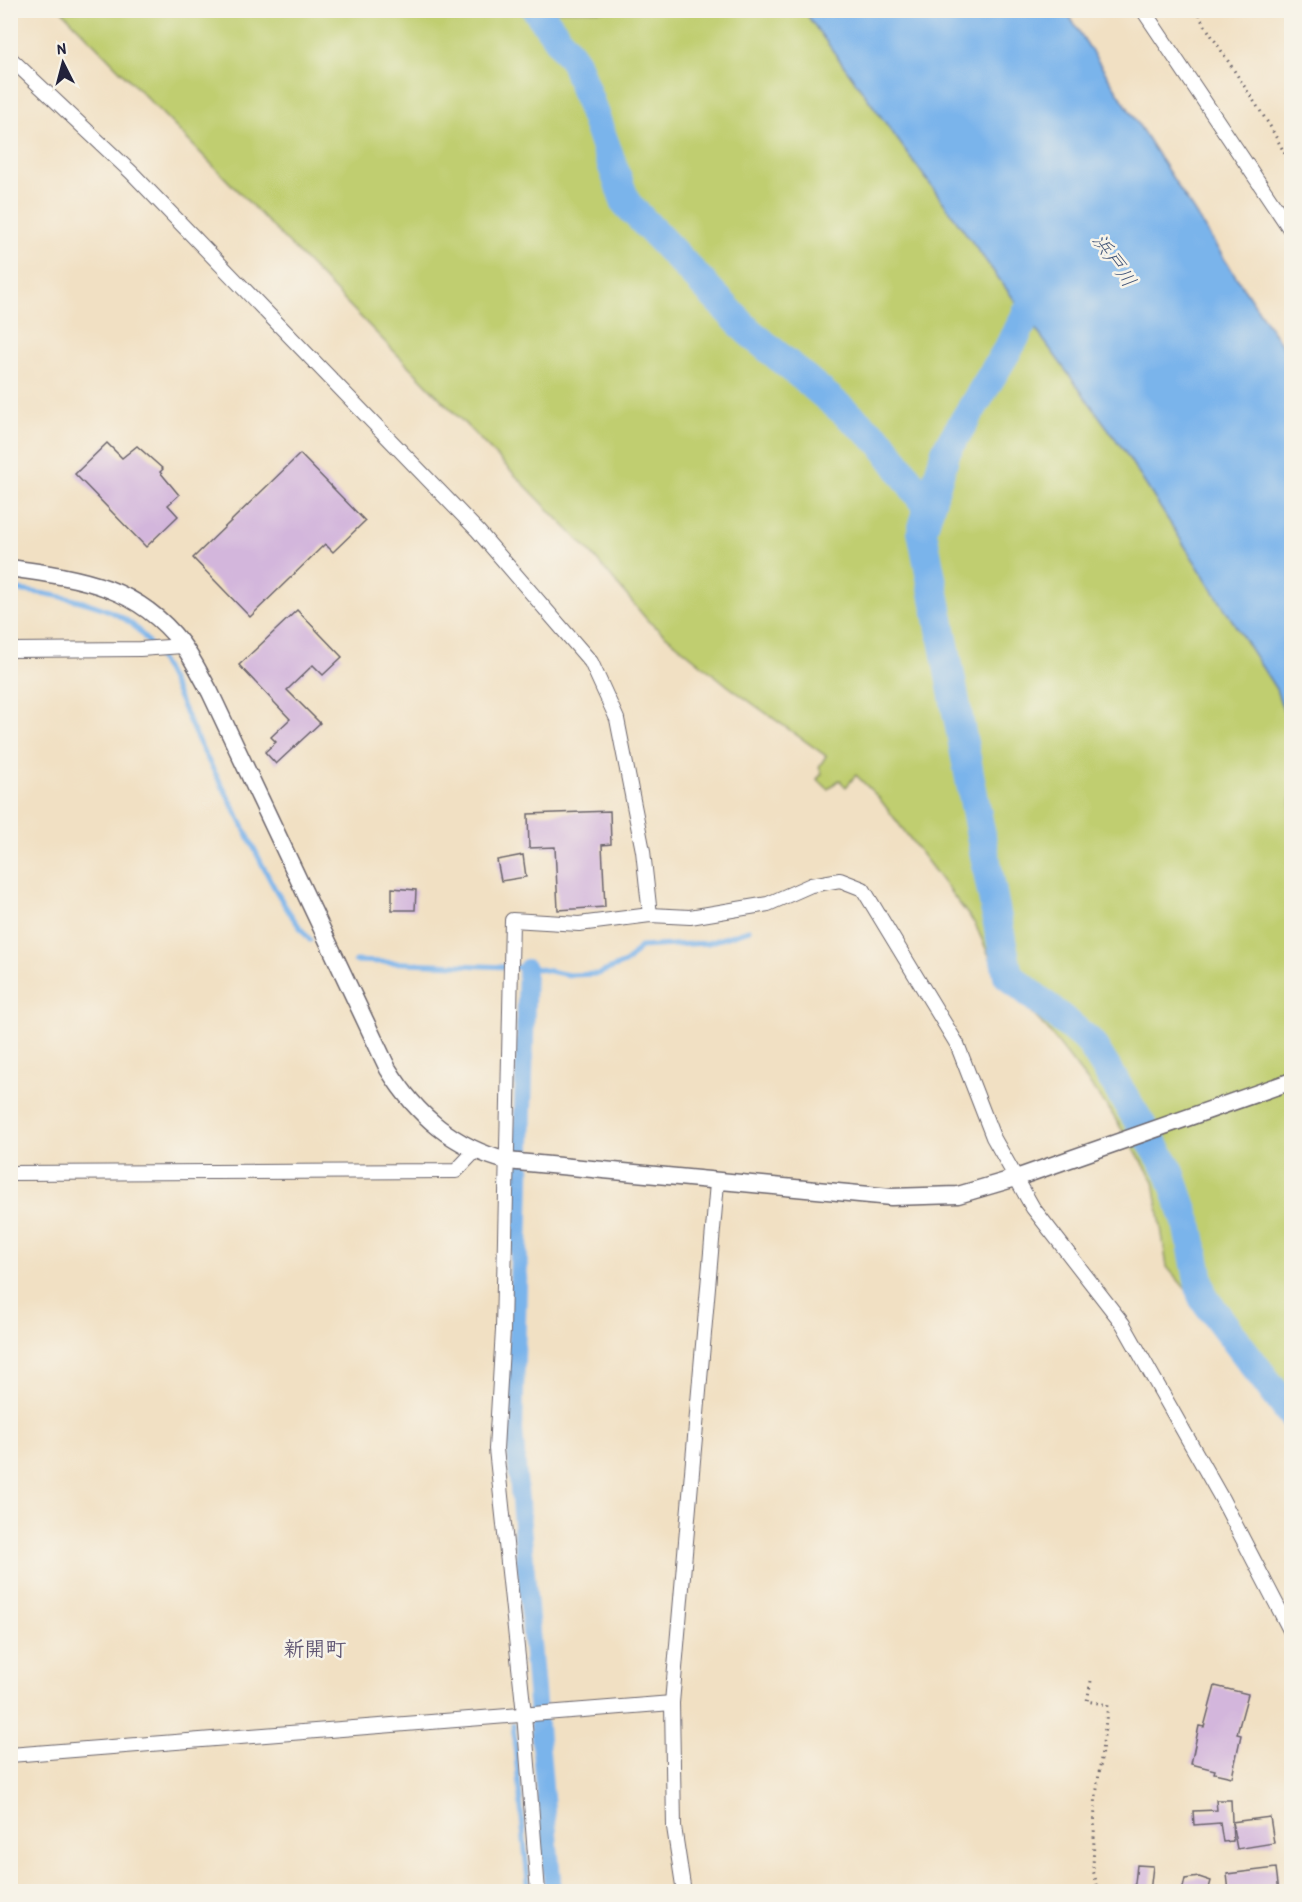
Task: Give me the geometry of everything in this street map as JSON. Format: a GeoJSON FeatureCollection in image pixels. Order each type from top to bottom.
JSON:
{"type":"FeatureCollection","features":[{"type":"Feature","properties":{"kind":"street"},"geometry":{"type":"LineString","coordinates":[[1143,10],[1292,232]]}},
{"type":"Feature","properties":{"kind":"street"},"geometry":{"type":"LineString","coordinates":[[10,58],[131,172],[478,531],[591,662],[617,719],[643,851],[650,915]]}},
{"type":"Feature","properties":{"kind":"street"},"geometry":{"type":"LineString","coordinates":[[10,568],[76,578],[105,586],[153,613],[183,645],[210,692],[388,1069],[411,1103],[424,1116],[456,1142],[475,1151],[507,1161],[717,1183],[891,1197],[958,1195],[1016,1178],[1292,1081]]}},
{"type":"Feature","properties":{"kind":"street"},"geometry":{"type":"LineString","coordinates":[[10,650],[159,649],[183,645]]}},
{"type":"Feature","properties":{"kind":"street"},"geometry":{"type":"LineString","coordinates":[[538,1892],[524,1714],[496,1449],[503,1330],[512,920],[579,924],[650,915],[690,917],[768,904],[811,885],[840,880],[863,889],[957,1044],[993,1137],[1033,1208],[1123,1324],[1222,1499],[1292,1634]]}},
{"type":"Feature","properties":{"kind":"street"},"geometry":{"type":"LineString","coordinates":[[10,1173],[456,1171],[475,1151]]}},
{"type":"Feature","properties":{"kind":"street"},"geometry":{"type":"LineString","coordinates":[[684,1892],[674,1827],[672,1703],[717,1183]]}},
{"type":"Feature","properties":{"kind":"street"},"geometry":{"type":"LineString","coordinates":[[10,1755],[672,1703]]}},
{"type":"Feature","properties":{"kind":"path"},"geometry":{"type":"LineString","coordinates":[[1195,10],[1270,126],[1292,166]]}},
{"type":"Feature","properties":{"kind":"path"},"geometry":{"type":"LineString","coordinates":[[1090,1681],[1088,1701],[1108,1705],[1095,1804],[1093,1870],[1100,1892]]}},
{"type":"Feature","properties":{"kind":"green space"},"geometry":{"type":"Polygon","coordinates":[[[62,11],[804,11],[1123,449],[1276,689],[1291,733],[1291,1429],[1205,1312],[1167,1267],[1154,1181],[1109,1109],[1047,1029],[1000,980],[975,924],[879,798],[856,775],[846,787],[839,780],[828,789],[817,779],[822,774],[819,767],[826,756],[728,686],[648,621],[592,554],[62,11]]]}},
{"type":"Feature","properties":{"kind":"water","name":"浜戸川"},"geometry":{"type":"Polygon","coordinates":[[[804,11],[1066,11],[1291,359],[1291,733],[1276,689],[1123,449],[804,11]]]}},
{"type":"Feature","properties":{"kind":"building"},"geometry":{"type":"Polygon","coordinates":[[[107,443],[122,458],[137,446],[163,469],[160,472],[179,495],[168,505],[178,516],[146,547],[75,474],[107,443]]]}},
{"type":"Feature","properties":{"kind":"building"},"geometry":{"type":"Polygon","coordinates":[[[300,454],[365,521],[333,552],[325,544],[250,617],[193,558],[300,454]]]}},
{"type":"Feature","properties":{"kind":"building"},"geometry":{"type":"Polygon","coordinates":[[[297,610],[342,657],[323,675],[313,665],[287,690],[320,723],[276,764],[265,752],[276,742],[271,737],[290,719],[239,665],[297,610]]]}},
{"type":"Feature","properties":{"kind":"building"},"geometry":{"type":"Polygon","coordinates":[[[610,811],[611,844],[602,845],[605,907],[558,910],[555,847],[529,848],[528,814],[610,811]]]}},
{"type":"Feature","properties":{"kind":"building"},"geometry":{"type":"Polygon","coordinates":[[[523,855],[526,877],[501,881],[497,860],[523,855]]]}},
{"type":"Feature","properties":{"kind":"building"},"geometry":{"type":"Polygon","coordinates":[[[392,888],[416,890],[415,910],[392,910],[392,888]]]}},
{"type":"Feature","properties":{"kind":"building"},"geometry":{"type":"Polygon","coordinates":[[[1215,1686],[1248,1694],[1237,1734],[1241,1735],[1232,1777],[1191,1764],[1199,1726],[1204,1727],[1215,1686]]]}},
{"type":"Feature","properties":{"kind":"building"},"geometry":{"type":"Polygon","coordinates":[[[1216,1800],[1231,1800],[1233,1841],[1223,1842],[1220,1823],[1194,1825],[1193,1811],[1217,1810],[1216,1800]]]}},
{"type":"Feature","properties":{"kind":"building"},"geometry":{"type":"Polygon","coordinates":[[[1270,1817],[1274,1843],[1237,1849],[1232,1822],[1270,1817]]]}},
{"type":"Feature","properties":{"kind":"building"},"geometry":{"type":"Polygon","coordinates":[[[1137,1865],[1153,1866],[1150,1892],[1134,1892],[1137,1865]]]}},
{"type":"Feature","properties":{"kind":"building"},"geometry":{"type":"Polygon","coordinates":[[[1276,1868],[1279,1892],[1229,1892],[1227,1874],[1276,1868]]]}},
{"type":"Feature","properties":{"kind":"building"},"geometry":{"type":"Polygon","coordinates":[[[1199,1877],[1211,1881],[1208,1892],[1182,1892],[1185,1879],[1199,1877]]]}},
{"type":"Feature","properties":{"kind":"waterway"},"geometry":{"type":"LineString","coordinates":[[537,10],[575,62],[626,203],[748,331],[882,443],[929,509]]}},
{"type":"Feature","properties":{"kind":"waterway"},"geometry":{"type":"LineString","coordinates":[[1044,280],[1014,339],[946,451],[922,531],[1008,975],[1090,1042],[1169,1170],[1189,1228],[1202,1296],[1292,1415]]}},
{"type":"Feature","properties":{"kind":"waterway"},"geometry":{"type":"LineString","coordinates":[[10,589],[59,596],[94,605],[124,618],[145,638],[161,662],[198,741],[270,879],[288,911],[310,940]]}},
{"type":"Feature","properties":{"kind":"waterway"},"geometry":{"type":"LineString","coordinates":[[355,961],[534,968],[569,975],[598,974],[627,962],[640,947],[708,943],[749,930]]}},
{"type":"Feature","properties":{"kind":"waterway"},"geometry":{"type":"LineString","coordinates":[[527,968],[514,1430],[553,1892]]}},
{"type":"Feature","properties":{"kind":"waterway"},"geometry":{"type":"LineString","coordinates":[[513,1724],[529,1892]]}},
{"type":"Feature","properties":{"kind":"district","name":"新開町"},"geometry":{"type":"Point","coordinates":[315,1648]}}]}
